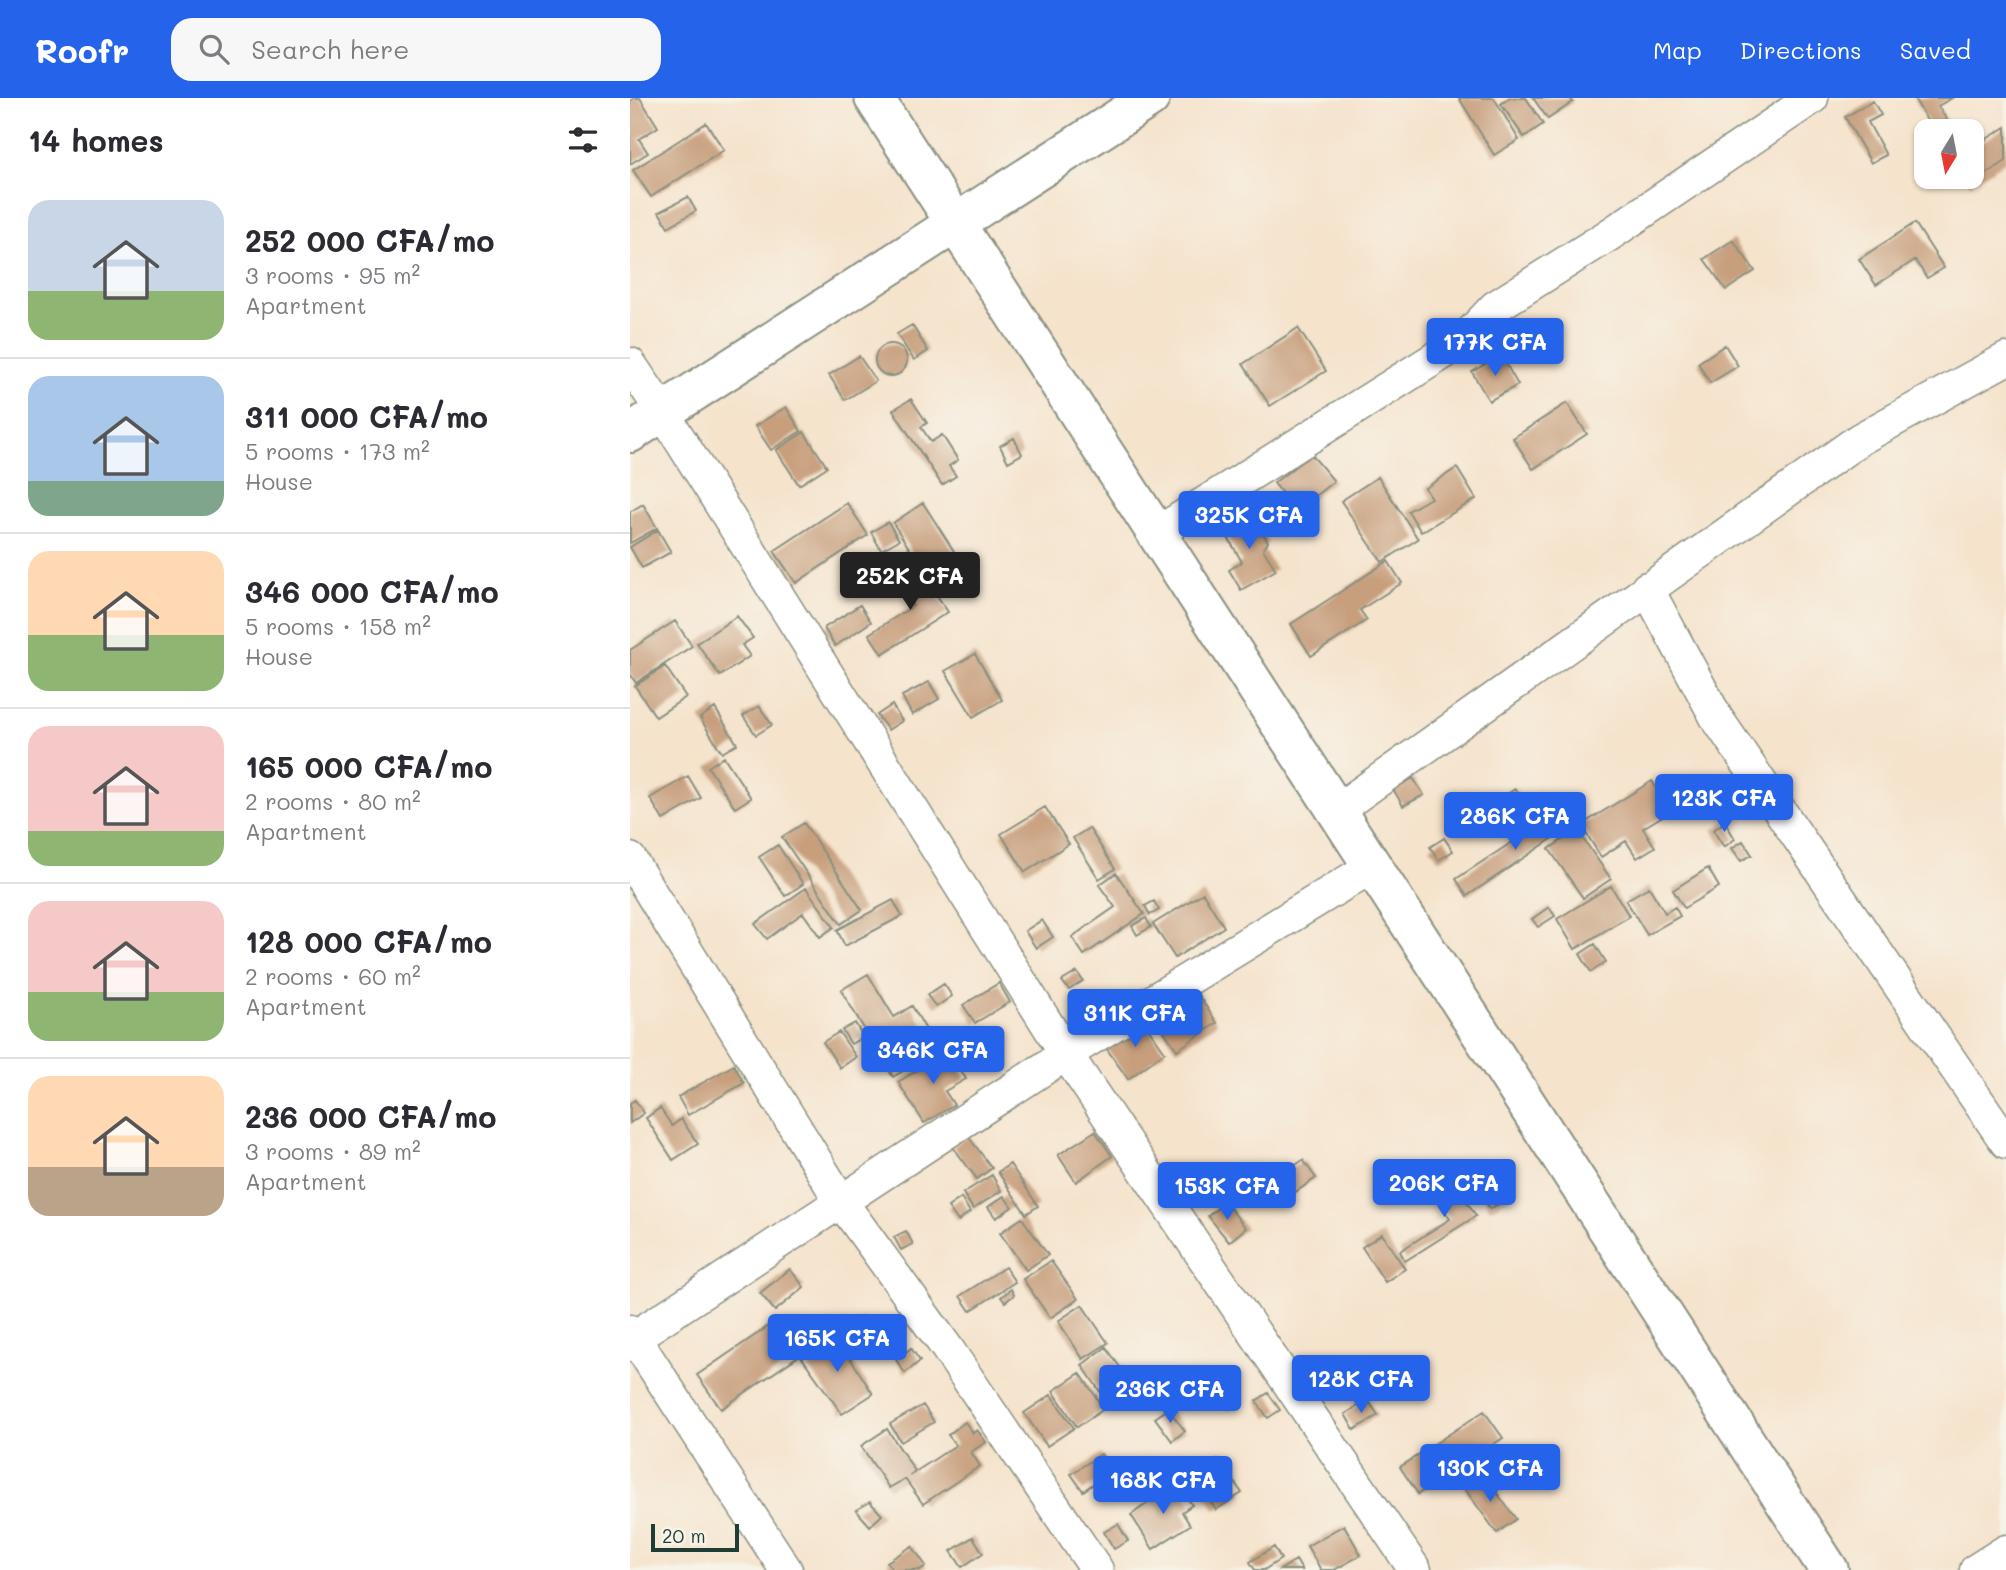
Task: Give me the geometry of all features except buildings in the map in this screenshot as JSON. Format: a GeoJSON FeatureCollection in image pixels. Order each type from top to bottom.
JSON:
{"type":"FeatureCollection","features":[{"type":"Feature","properties":{"kind":"street"},"geometry":{"type":"LineString","coordinates":[[874,98],[1829,1570]]}},
{"type":"Feature","properties":{"kind":"street"},"geometry":{"type":"LineString","coordinates":[[630,433],[1150,98]]}},
{"type":"Feature","properties":{"kind":"street"},"geometry":{"type":"LineString","coordinates":[[1157,533],[1464,341],[1495,307],[1609,235],[1812,98]]}},
{"type":"Feature","properties":{"kind":"street"},"geometry":{"type":"LineString","coordinates":[[1337,810],[1860,439],[2006,359]]}},
{"type":"Feature","properties":{"kind":"street"},"geometry":{"type":"LineString","coordinates":[[630,364],[1066,1054],[1415,1570]]}},
{"type":"Feature","properties":{"kind":"street"},"geometry":{"type":"LineString","coordinates":[[1647,588],[1716,717],[2006,1142]]}},
{"type":"Feature","properties":{"kind":"street"},"geometry":{"type":"LineString","coordinates":[[630,859],[840,1200],[947,1348],[1097,1570]]}},
{"type":"Feature","properties":{"kind":"street"},"geometry":{"type":"LineString","coordinates":[[786,1570],[631,1336],[1066,1054],[1373,866]]}},
{"type":"Feature","properties":{"kind":"street"},"geometry":{"type":"LineString","coordinates":[[1976,1570],[2006,1551]]}}]}
